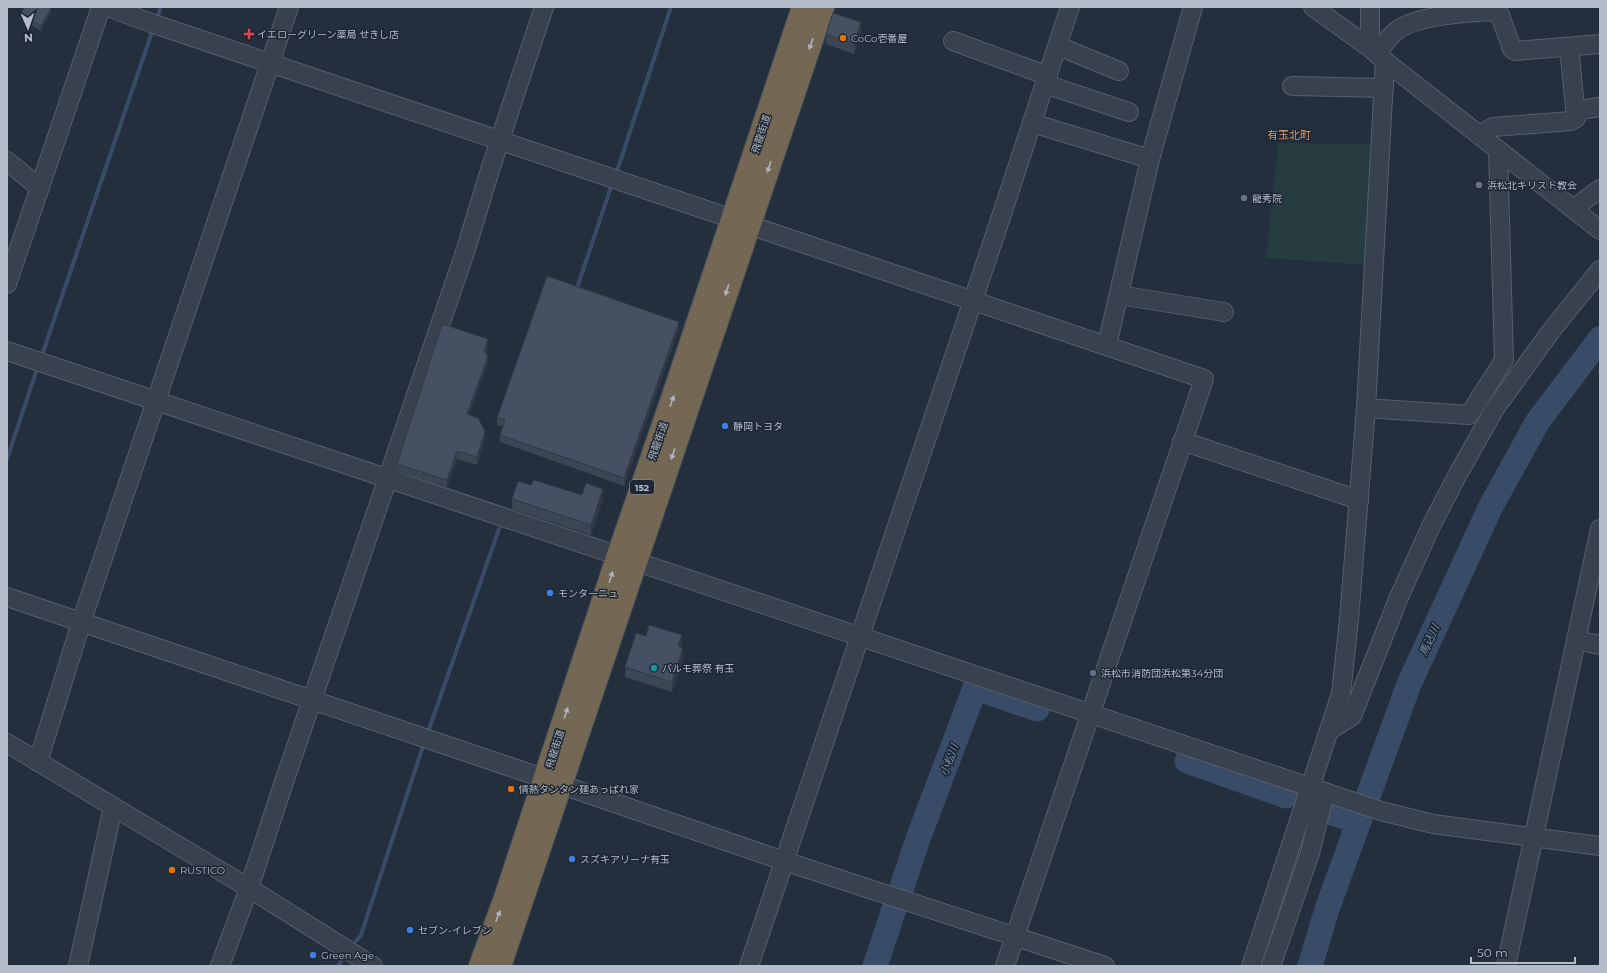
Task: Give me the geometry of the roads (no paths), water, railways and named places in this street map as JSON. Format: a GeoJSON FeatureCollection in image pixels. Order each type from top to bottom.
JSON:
{"type":"FeatureCollection","features":[{"type":"Feature","properties":{"kind":"highway","name":"飛龍街道"},"geometry":{"type":"LineString","coordinates":[[741,222],[802,7]]}},
{"type":"Feature","properties":{"kind":"highway","name":"飛龍街道"},"geometry":{"type":"LineString","coordinates":[[500,966],[554,782],[627,558],[741,222],[823,7]]}},
{"type":"Feature","properties":{"kind":"highway","name":"飛龍街道"},"geometry":{"type":"LineString","coordinates":[[480,966],[506,898],[554,782]]}},
{"type":"Feature","properties":{"kind":"street"},"geometry":{"type":"LineString","coordinates":[[7,284],[101,7]]}},
{"type":"Feature","properties":{"kind":"street"},"geometry":{"type":"LineString","coordinates":[[108,7],[154,24],[501,140],[973,301],[1108,345],[1204,379],[1005,966]]}},
{"type":"Feature","properties":{"kind":"street"},"geometry":{"type":"LineString","coordinates":[[38,762],[81,623],[289,7]]}},
{"type":"Feature","properties":{"kind":"street"},"geometry":{"type":"LineString","coordinates":[[220,966],[249,888],[389,478],[466,249],[544,7]]}},
{"type":"Feature","properties":{"kind":"street"},"geometry":{"type":"LineString","coordinates":[[749,966],[1047,80],[1070,7]]}},
{"type":"Feature","properties":{"kind":"street"},"geometry":{"type":"LineString","coordinates":[[1108,345],[1150,159],[1193,7]]}},
{"type":"Feature","properties":{"kind":"street"},"geometry":{"type":"LineString","coordinates":[[1313,7],[1377,54],[1600,230]]}},
{"type":"Feature","properties":{"kind":"street"},"geometry":{"type":"LineString","coordinates":[[1271,966],[1310,853],[1318,790],[1330,730],[1341,694],[1350,619],[1366,408],[1384,92],[1370,7]]}},
{"type":"Feature","properties":{"kind":"street"},"geometry":{"type":"LineString","coordinates":[[1407,26],[1408,19],[1416,7]]}},
{"type":"Feature","properties":{"kind":"street"},"geometry":{"type":"LineString","coordinates":[[1377,54],[1394,32],[1407,26],[1432,18],[1491,11],[1500,15],[1512,48],[1515,51],[1600,44]]}},
{"type":"Feature","properties":{"kind":"street"},"geometry":{"type":"LineString","coordinates":[[953,41],[1129,112]]}},
{"type":"Feature","properties":{"kind":"street"},"geometry":{"type":"LineString","coordinates":[[1058,46],[1119,72]]}},
{"type":"Feature","properties":{"kind":"street"},"geometry":{"type":"LineString","coordinates":[[1569,47],[1576,118]]}},
{"type":"Feature","properties":{"kind":"street"},"geometry":{"type":"LineString","coordinates":[[1292,86],[1384,92]]}},
{"type":"Feature","properties":{"kind":"street"},"geometry":{"type":"LineString","coordinates":[[1328,96],[1334,94],[1384,92]]}},
{"type":"Feature","properties":{"kind":"street"},"geometry":{"type":"LineString","coordinates":[[1480,136],[1493,127],[1564,122],[1576,118],[1580,110],[1600,107]]}},
{"type":"Feature","properties":{"kind":"street"},"geometry":{"type":"LineString","coordinates":[[1032,123],[1150,159]]}},
{"type":"Feature","properties":{"kind":"street"},"geometry":{"type":"LineString","coordinates":[[1366,408],[1469,415],[1504,360],[1498,150]]}},
{"type":"Feature","properties":{"kind":"street"},"geometry":{"type":"LineString","coordinates":[[7,161],[40,188]]}},
{"type":"Feature","properties":{"kind":"street"},"geometry":{"type":"LineString","coordinates":[[1574,208],[1600,188]]}},
{"type":"Feature","properties":{"kind":"street"},"geometry":{"type":"LineString","coordinates":[[1330,730],[1352,716],[1399,597],[1432,524],[1494,410],[1551,331],[1600,270]]}},
{"type":"Feature","properties":{"kind":"street"},"geometry":{"type":"LineString","coordinates":[[1119,295],[1224,312]]}},
{"type":"Feature","properties":{"kind":"street"},"geometry":{"type":"LineString","coordinates":[[7,351],[1381,811],[1433,824],[1600,846]]}},
{"type":"Feature","properties":{"kind":"street"},"geometry":{"type":"LineString","coordinates":[[1182,441],[1359,500]]}},
{"type":"Feature","properties":{"kind":"street"},"geometry":{"type":"LineString","coordinates":[[1506,966],[1600,529]]}},
{"type":"Feature","properties":{"kind":"street"},"geometry":{"type":"LineString","coordinates":[[7,598],[426,738],[784,861],[1105,966]]}},
{"type":"Feature","properties":{"kind":"street"},"geometry":{"type":"LineString","coordinates":[[1576,640],[1600,645]]}},
{"type":"Feature","properties":{"kind":"street"},"geometry":{"type":"LineString","coordinates":[[7,743],[249,888],[347,959],[372,966]]}},
{"type":"Feature","properties":{"kind":"street"},"geometry":{"type":"LineString","coordinates":[[1251,966],[1318,790]]}},
{"type":"Feature","properties":{"kind":"street"},"geometry":{"type":"LineString","coordinates":[[78,966],[113,807]]}},
{"type":"Feature","properties":{"kind":"waterway"},"geometry":{"type":"LineString","coordinates":[[156,21],[161,7]]}},
{"type":"Feature","properties":{"kind":"waterway"},"geometry":{"type":"LineString","coordinates":[[616,174],[671,7]]}},
{"type":"Feature","properties":{"kind":"waterway"},"geometry":{"type":"LineString","coordinates":[[41,358],[153,29]]}},
{"type":"Feature","properties":{"kind":"waterway"},"geometry":{"type":"LineString","coordinates":[[576,291],[612,184]]}},
{"type":"Feature","properties":{"kind":"waterway","name":"馬込川"},"geometry":{"type":"LineString","coordinates":[[1310,966],[1327,909],[1409,684],[1491,506],[1538,421],[1600,339]]}},
{"type":"Feature","properties":{"kind":"waterway"},"geometry":{"type":"LineString","coordinates":[[7,459],[38,366]]}},
{"type":"Feature","properties":{"kind":"waterway"},"geometry":{"type":"LineString","coordinates":[[427,735],[499,529]]}},
{"type":"Feature","properties":{"kind":"waterway","name":"小松川"},"geometry":{"type":"LineString","coordinates":[[900,893],[919,836],[975,688],[1037,709]]}},
{"type":"Feature","properties":{"kind":"waterway"},"geometry":{"type":"LineString","coordinates":[[356,941],[361,935],[424,743]]}},
{"type":"Feature","properties":{"kind":"waterway","name":"小松川"},"geometry":{"type":"LineString","coordinates":[[1187,761],[1286,796]]}},
{"type":"Feature","properties":{"kind":"waterway","name":"小松川"},"geometry":{"type":"LineString","coordinates":[[1332,813],[1358,821]]}},
{"type":"Feature","properties":{"kind":"waterway","name":"小松川"},"geometry":{"type":"LineString","coordinates":[[875,966],[896,903]]}},
{"type":"Feature","properties":{"kind":"waterway"},"geometry":{"type":"LineString","coordinates":[[338,966],[341,961]]}},
{"type":"Feature","properties":{"kind":"place","name":"イエローグリーン薬局 せきし店"},"geometry":{"type":"Point","coordinates":[249,34]}},
{"type":"Feature","properties":{"kind":"place","name":"CoCo壱番屋"},"geometry":{"type":"Point","coordinates":[843,38]}},
{"type":"Feature","properties":{"kind":"place","name":"浜松北キリスト教会"},"geometry":{"type":"Point","coordinates":[1479,185]}},
{"type":"Feature","properties":{"kind":"place","name":"龍秀院"},"geometry":{"type":"Point","coordinates":[1244,198]}},
{"type":"Feature","properties":{"kind":"place","name":"静岡トヨタ"},"geometry":{"type":"Point","coordinates":[725,426]}},
{"type":"Feature","properties":{"kind":"place","name":"モンターニュ"},"geometry":{"type":"Point","coordinates":[550,593]}},
{"type":"Feature","properties":{"kind":"place","name":"パルモ葬祭 有玉"},"geometry":{"type":"Point","coordinates":[654,668]}},
{"type":"Feature","properties":{"kind":"place","name":"浜松市消防団浜松第34分団"},"geometry":{"type":"Point","coordinates":[1093,673]}},
{"type":"Feature","properties":{"kind":"place","name":"情熱タンタン麺あっぱれ家"},"geometry":{"type":"Point","coordinates":[511,789]}},
{"type":"Feature","properties":{"kind":"place","name":"スズキアリーナ有玉"},"geometry":{"type":"Point","coordinates":[572,859]}},
{"type":"Feature","properties":{"kind":"place","name":"RUSTICO"},"geometry":{"type":"Point","coordinates":[172,870]}},
{"type":"Feature","properties":{"kind":"place","name":"セブン-イレブン"},"geometry":{"type":"Point","coordinates":[410,930]}},
{"type":"Feature","properties":{"kind":"place","name":"Green Age"},"geometry":{"type":"Point","coordinates":[313,955]}},
{"type":"Feature","properties":{"kind":"district","name":"有玉北町"},"geometry":{"type":"Point","coordinates":[1289,135]}}]}
